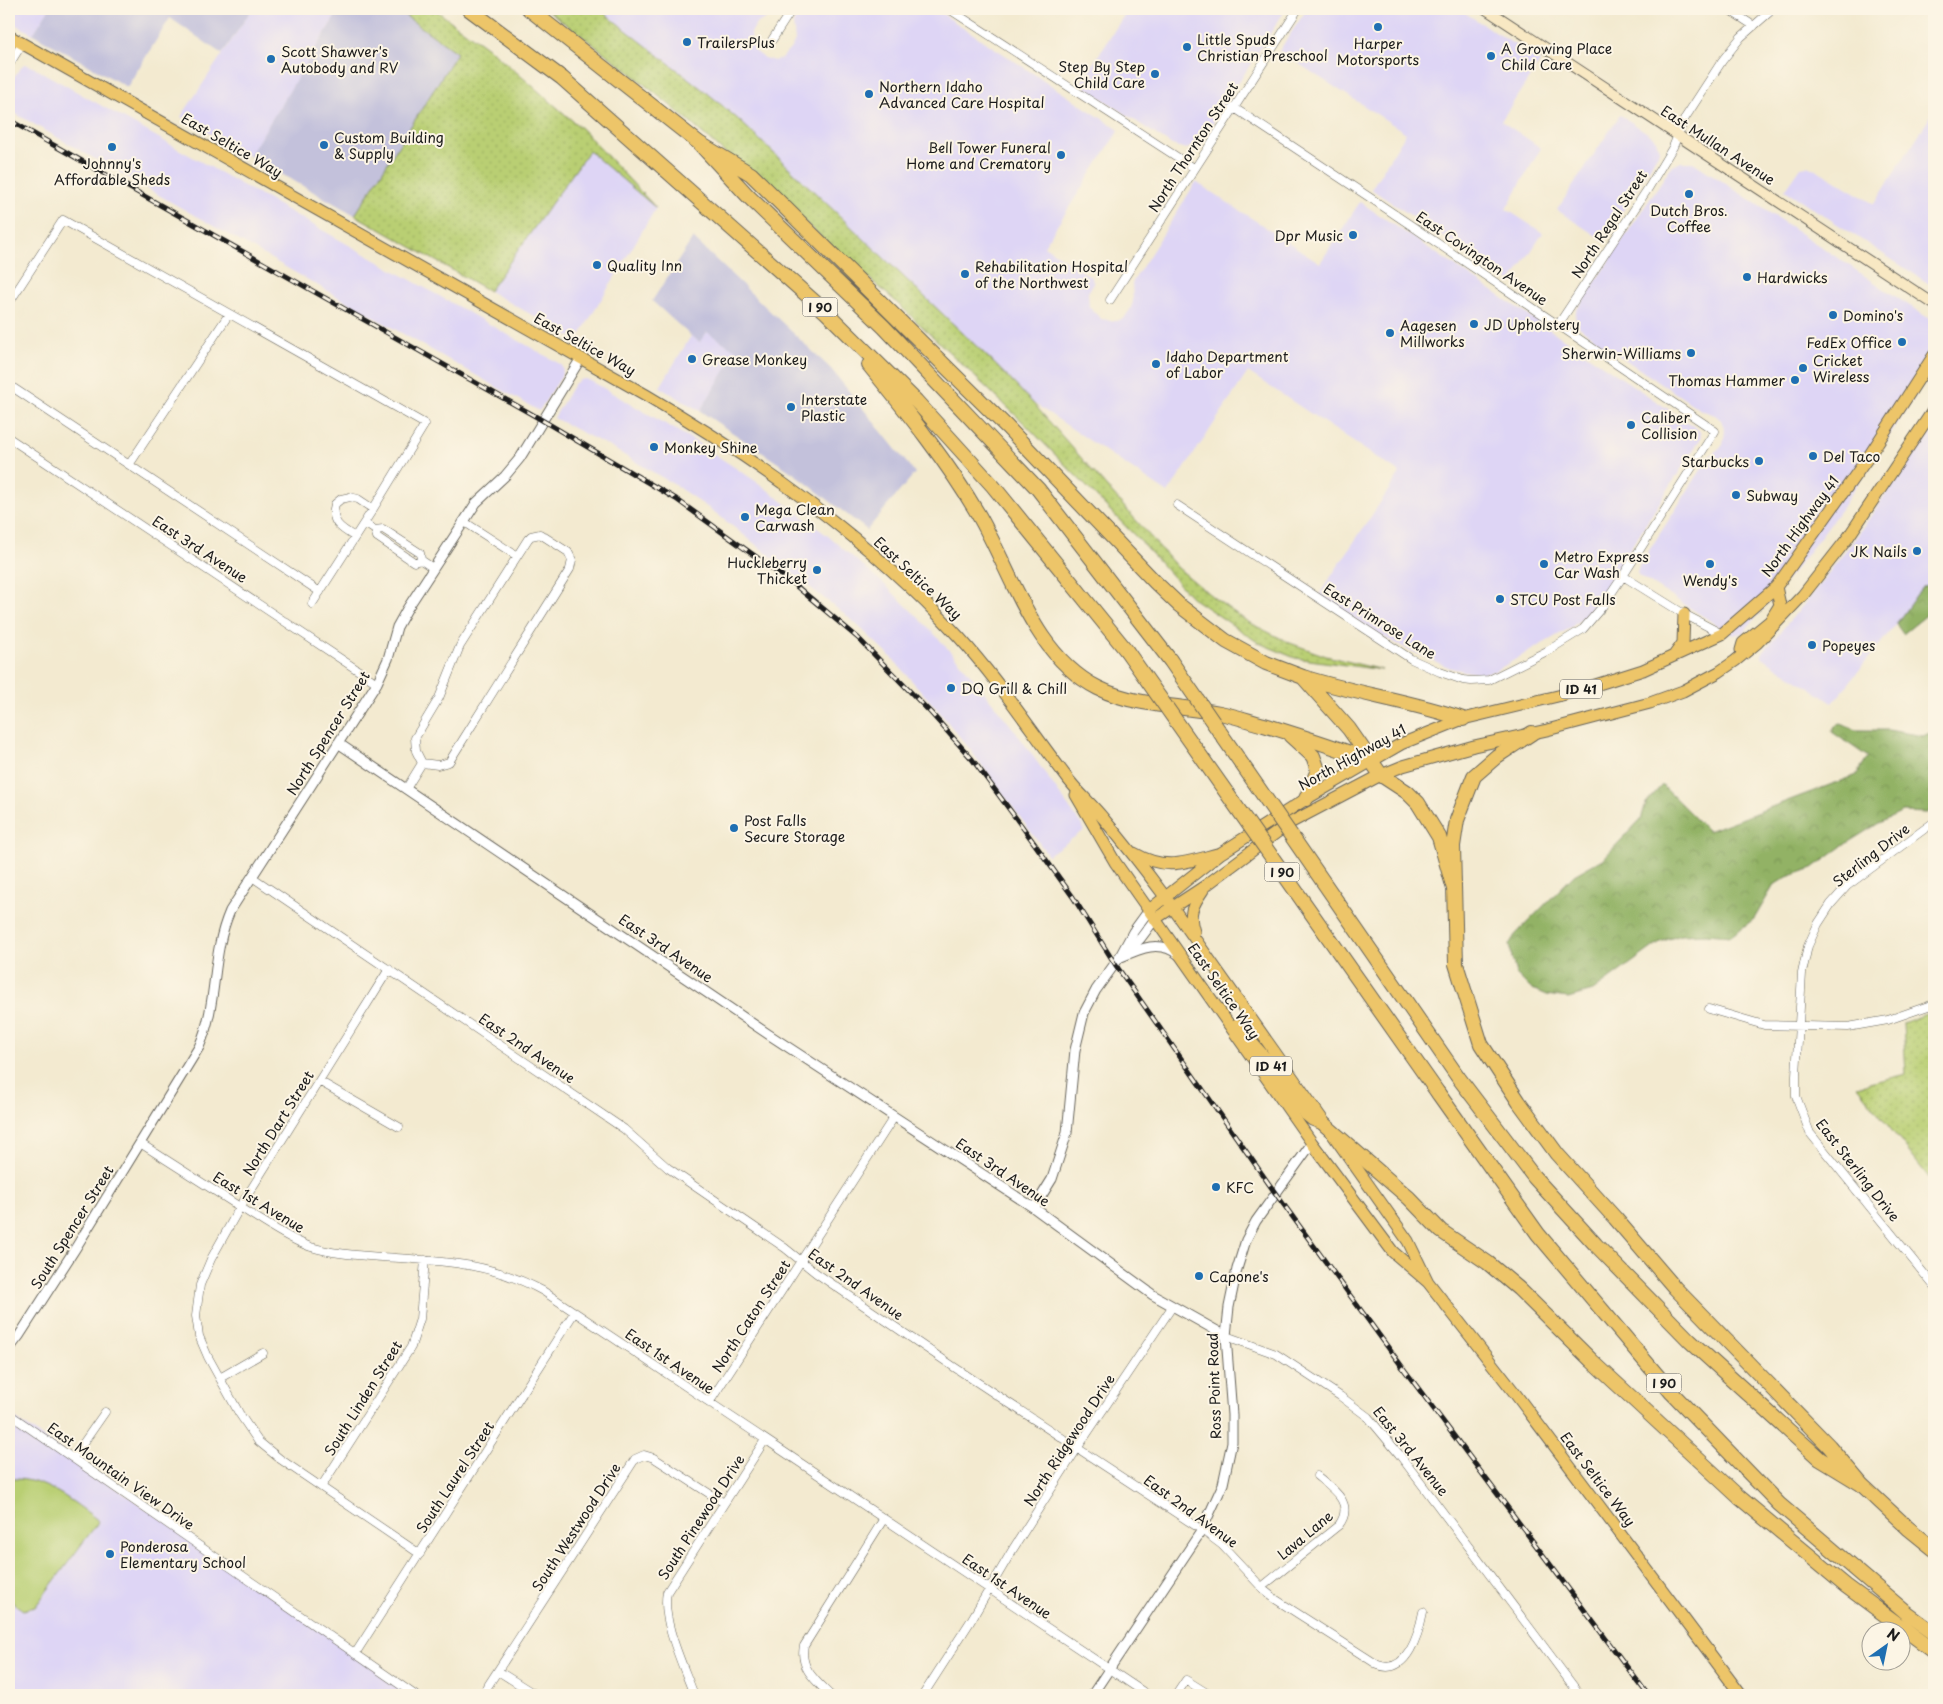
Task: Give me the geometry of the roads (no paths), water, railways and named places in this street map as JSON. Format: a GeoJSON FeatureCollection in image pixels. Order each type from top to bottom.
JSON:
{"type":"FeatureCollection","features":[{"type":"Feature","properties":{"kind":"highway","name":"I 90"},"geometry":{"type":"LineString","coordinates":[[469,9],[562,78],[826,312],[916,401],[993,486],[1126,650],[1538,1234],[1672,1393],[1780,1504],[1909,1615],[1934,1633]]}},
{"type":"Feature","properties":{"kind":"highway","name":"I 90"},"geometry":{"type":"LineString","coordinates":[[529,9],[699,143],[748,196],[884,327],[1038,489],[1170,660],[1458,1077],[1534,1177],[1596,1245],[1690,1341],[1820,1459],[1861,1484],[1908,1528],[1934,1548]]}},
{"type":"Feature","properties":{"kind":"highway"},"geometry":{"type":"LineString","coordinates":[[699,143],[751,174],[1008,427],[1155,582],[1180,605],[1226,641],[1283,671],[1363,695],[1430,708],[1463,719]]}},
{"type":"Feature","properties":{"kind":"highway"},"geometry":{"type":"LineString","coordinates":[[826,312],[899,402],[954,476],[1003,560],[1039,634],[1061,660],[1080,677],[1112,695],[1222,714],[1317,741],[1371,761]]}},
{"type":"Feature","properties":{"kind":"highway"},"geometry":{"type":"LineString","coordinates":[[1303,677],[1349,729],[1381,775],[1407,792],[1418,803],[1439,837],[1454,889]]}},
{"type":"Feature","properties":{"kind":"highway"},"geometry":{"type":"LineString","coordinates":[[1285,732],[1313,756],[1318,770],[1306,799]]}},
{"type":"Feature","properties":{"kind":"highway"},"geometry":{"type":"LineString","coordinates":[[1532,734],[1497,756],[1474,776],[1458,820],[1453,846],[1456,964],[1482,1044],[1519,1102],[1557,1154],[1615,1218],[1674,1288],[1830,1446],[1861,1484]]}},
{"type":"Feature","properties":{"kind":"highway"},"geometry":{"type":"LineString","coordinates":[[1326,1125],[1409,1198],[1441,1231],[1488,1263],[1520,1289],[1592,1361],[1739,1497],[1846,1586],[1934,1651]]}},
{"type":"Feature","properties":{"kind":"main road","name":"East Mullan Avenue"},"geometry":{"type":"LineString","coordinates":[[1486,9],[1934,304]]}},
{"type":"Feature","properties":{"kind":"main road","name":"East Seltice Way"},"geometry":{"type":"LineString","coordinates":[[9,36],[581,358],[712,434],[816,508],[873,555],[959,638],[983,665],[1066,778],[1131,851],[1199,943],[1408,1241],[1428,1282]]}},
{"type":"Feature","properties":{"kind":"main road","name":"North Highway 41"},"geometry":{"type":"LineString","coordinates":[[1169,902],[1221,853],[1306,799],[1401,744],[1463,719],[1570,693],[1643,670],[1722,634],[1776,587],[1869,456],[1934,355]]}},
{"type":"Feature","properties":{"kind":"main road","name":"North Highway 41"},"geometry":{"type":"LineString","coordinates":[[1169,902],[1205,886],[1288,824],[1381,775],[1403,766],[1474,746],[1532,734],[1650,703],[1683,691],[1719,672],[1743,654],[1803,595],[1847,539],[1934,409]]}},
{"type":"Feature","properties":{"kind":"main road"},"geometry":{"type":"LineString","coordinates":[[1743,654],[1741,650],[1743,643],[1770,621],[1780,605],[1776,587]]}},
{"type":"Feature","properties":{"kind":"main road"},"geometry":{"type":"LineString","coordinates":[[1674,655],[1683,643],[1684,614]]}},
{"type":"Feature","properties":{"kind":"main road","name":"East Seltice Way"},"geometry":{"type":"LineString","coordinates":[[1066,778],[1115,862],[1312,1143],[1393,1252],[1428,1282],[1546,1434],[1741,1695]]}},
{"type":"Feature","properties":{"kind":"main road"},"geometry":{"type":"LineString","coordinates":[[1131,851],[1144,859],[1168,865],[1184,863],[1221,853]]}},
{"type":"Feature","properties":{"kind":"main road"},"geometry":{"type":"LineString","coordinates":[[1199,943],[1190,919],[1195,902],[1205,886]]}},
{"type":"Feature","properties":{"kind":"main road"},"geometry":{"type":"LineString","coordinates":[[1152,915],[1169,902]]}},
{"type":"Feature","properties":{"kind":"main road","name":"ID 41"},"geometry":{"type":"LineString","coordinates":[[1216,1005],[1264,1056],[1308,1117],[1326,1125]]}},
{"type":"Feature","properties":{"kind":"main road","name":"Ross Point Road"},"geometry":{"type":"LineString","coordinates":[[1312,1143],[1326,1125]]}},
{"type":"Feature","properties":{"kind":"street"},"geometry":{"type":"LineString","coordinates":[[772,40],[792,9]]}},
{"type":"Feature","properties":{"kind":"street"},"geometry":{"type":"LineString","coordinates":[[948,9],[1194,168]]}},
{"type":"Feature","properties":{"kind":"street","name":"North Thornton Street"},"geometry":{"type":"LineString","coordinates":[[1110,300],[1298,9]]}},
{"type":"Feature","properties":{"kind":"street"},"geometry":{"type":"LineString","coordinates":[[1728,9],[1754,26]]}},
{"type":"Feature","properties":{"kind":"street","name":"North Regal Street"},"geometry":{"type":"LineString","coordinates":[[1558,325],[1649,187],[1673,147],[1685,118],[1722,61],[1741,37],[1773,9]]}},
{"type":"Feature","properties":{"kind":"street"},"geometry":{"type":"LineString","coordinates":[[9,65],[22,44]]}},
{"type":"Feature","properties":{"kind":"street","name":"East Covington Avenue"},"geometry":{"type":"LineString","coordinates":[[1233,107],[1716,431]]}},
{"type":"Feature","properties":{"kind":"street"},"geometry":{"type":"LineString","coordinates":[[9,303],[63,220],[425,424],[312,604]]}},
{"type":"Feature","properties":{"kind":"street"},"geometry":{"type":"LineString","coordinates":[[129,465],[230,314]]}},
{"type":"Feature","properties":{"kind":"street","name":"North Spencer Street"},"geometry":{"type":"LineString","coordinates":[[140,1143],[191,1061],[205,1034],[212,1007],[215,966],[220,939],[230,911],[377,683],[388,659],[397,627],[433,568],[479,499],[505,476],[520,458],[581,358]]}},
{"type":"Feature","properties":{"kind":"street"},"geometry":{"type":"LineString","coordinates":[[9,385],[320,592]]}},
{"type":"Feature","properties":{"kind":"street","name":"East Primrose Lane"},"geometry":{"type":"LineString","coordinates":[[1177,505],[1411,659],[1440,672],[1471,682],[1489,680],[1498,677],[1575,635],[1594,618],[1716,431]]}},
{"type":"Feature","properties":{"kind":"street","name":"East 3rd Avenue"},"geometry":{"type":"LineString","coordinates":[[9,438],[377,683]]}},
{"type":"Feature","properties":{"kind":"street"},"geometry":{"type":"LineString","coordinates":[[355,537],[338,527],[334,519],[335,504],[341,499],[350,497],[373,509]]}},
{"type":"Feature","properties":{"kind":"street"},"geometry":{"type":"LineString","coordinates":[[463,522],[517,556]]}},
{"type":"Feature","properties":{"kind":"street"},"geometry":{"type":"LineString","coordinates":[[364,523],[375,530],[383,529],[420,553],[421,560],[433,568]]}},
{"type":"Feature","properties":{"kind":"street"},"geometry":{"type":"LineString","coordinates":[[540,534],[568,552],[571,556],[571,565],[449,762],[438,765],[422,763],[414,745],[416,738],[440,698],[460,646],[528,539],[531,536],[540,534]]}},
{"type":"Feature","properties":{"kind":"street"},"geometry":{"type":"LineString","coordinates":[[1623,576],[1684,614],[1722,634]]}},
{"type":"Feature","properties":{"kind":"street","name":"East 3rd Avenue"},"geometry":{"type":"LineString","coordinates":[[338,743],[768,1034],[1034,1208],[1104,1261],[1172,1307],[1226,1336],[1276,1354],[1340,1396],[1368,1417],[1399,1454],[1580,1695]]}},
{"type":"Feature","properties":{"kind":"street"},"geometry":{"type":"LineString","coordinates":[[406,789],[422,763]]}},
{"type":"Feature","properties":{"kind":"street","name":"Sterling Drive"},"geometry":{"type":"LineString","coordinates":[[1798,1026],[1800,985],[1805,956],[1813,933],[1826,910],[1854,880],[1934,822]]}},
{"type":"Feature","properties":{"kind":"street","name":"East 2nd Avenue"},"geometry":{"type":"LineString","coordinates":[[252,877],[624,1129],[668,1168],[946,1362],[1202,1530],[1222,1545],[1263,1586],[1265,1591],[1275,1599],[1383,1667],[1398,1664],[1404,1658],[1419,1634],[1423,1612]]}},
{"type":"Feature","properties":{"kind":"street"},"geometry":{"type":"LineString","coordinates":[[1034,1208],[1052,1179],[1067,1133],[1075,1050],[1084,1014],[1096,990],[1119,958],[1133,932],[1152,915]]}},
{"type":"Feature","properties":{"kind":"street"},"geometry":{"type":"LineString","coordinates":[[1119,958],[1152,946],[1166,948],[1182,957]]}},
{"type":"Feature","properties":{"kind":"street","name":"North Dart Street"},"geometry":{"type":"LineString","coordinates":[[388,969],[240,1207],[206,1268],[197,1295],[196,1316],[199,1336],[208,1357],[258,1441],[321,1487],[420,1554]]}},
{"type":"Feature","properties":{"kind":"street"},"geometry":{"type":"LineString","coordinates":[[1709,1010],[1752,1022],[1778,1026],[1842,1027],[1867,1025],[1888,1020],[1934,1004]]}},
{"type":"Feature","properties":{"kind":"street","name":"East Sterling Drive"},"geometry":{"type":"LineString","coordinates":[[1798,1026],[1796,1096],[1810,1133],[1934,1286]]}},
{"type":"Feature","properties":{"kind":"street"},"geometry":{"type":"LineString","coordinates":[[319,1081],[399,1127]]}},
{"type":"Feature","properties":{"kind":"street","name":"North Caton Street"},"geometry":{"type":"LineString","coordinates":[[709,1403],[894,1117]]}},
{"type":"Feature","properties":{"kind":"street","name":"East 1st Avenue"},"geometry":{"type":"LineString","coordinates":[[140,1143],[289,1237],[310,1246],[348,1254],[465,1264],[507,1274],[543,1292],[1148,1695]]}},
{"type":"Feature","properties":{"kind":"street","name":"South Spencer Street"},"geometry":{"type":"LineString","coordinates":[[9,1349],[75,1249],[140,1143]]}},
{"type":"Feature","properties":{"kind":"street","name":"Ross Point Road"},"geometry":{"type":"LineString","coordinates":[[1092,1695],[1202,1530],[1223,1484],[1232,1442],[1232,1415],[1226,1336],[1229,1307],[1237,1269],[1246,1240],[1256,1221],[1312,1143]]}},
{"type":"Feature","properties":{"kind":"street","name":"South Linden Street"},"geometry":{"type":"LineString","coordinates":[[321,1487],[411,1348],[420,1319],[426,1260]]}},
{"type":"Feature","properties":{"kind":"street","name":"North Ridgewood Drive"},"geometry":{"type":"LineString","coordinates":[[923,1695],[1078,1447],[1172,1307]]}},
{"type":"Feature","properties":{"kind":"street","name":"South Laurel Street"},"geometry":{"type":"LineString","coordinates":[[356,1654],[574,1312]]}},
{"type":"Feature","properties":{"kind":"street"},"geometry":{"type":"LineString","coordinates":[[220,1378],[262,1353]]}},
{"type":"Feature","properties":{"kind":"street"},"geometry":{"type":"LineString","coordinates":[[73,1458],[105,1412]]}},
{"type":"Feature","properties":{"kind":"street","name":"East Mountain View Drive"},"geometry":{"type":"LineString","coordinates":[[9,1414],[415,1695]]}},
{"type":"Feature","properties":{"kind":"street","name":"South Pinewood Drive"},"geometry":{"type":"LineString","coordinates":[[694,1695],[667,1618],[666,1600],[672,1582],[766,1440]]}},
{"type":"Feature","properties":{"kind":"street","name":"South Westwood Drive"},"geometry":{"type":"LineString","coordinates":[[482,1695],[635,1459],[644,1455],[654,1458],[724,1503]]}},
{"type":"Feature","properties":{"kind":"street","name":"Lava Lane"},"geometry":{"type":"LineString","coordinates":[[1263,1586],[1339,1526],[1346,1514],[1343,1501],[1317,1476]]}},
{"type":"Feature","properties":{"kind":"street"},"geometry":{"type":"LineString","coordinates":[[830,1695],[808,1671],[803,1662],[804,1646],[883,1520]]}},
{"type":"Feature","properties":{"kind":"street"},"geometry":{"type":"LineString","coordinates":[[498,1671],[536,1695]]}},
{"type":"Feature","properties":{"kind":"street"},"geometry":{"type":"LineString","coordinates":[[1176,1695],[1186,1680],[1210,1695]]}},
{"type":"Feature","properties":{"kind":"railway"},"geometry":{"type":"LineString","coordinates":[[9,120],[535,416],[676,499],[795,585],[858,638],[931,713],[972,759],[1073,897],[1115,964],[1276,1194],[1406,1372],[1648,1695]]}},
{"type":"Feature","properties":{"kind":"place","name":"Harper Motorsports"},"geometry":{"type":"Point","coordinates":[1378,27]}},
{"type":"Feature","properties":{"kind":"place","name":"TrailersPlus"},"geometry":{"type":"Point","coordinates":[687,42]}},
{"type":"Feature","properties":{"kind":"place","name":"Little Spuds Christian Preschool"},"geometry":{"type":"Point","coordinates":[1187,47]}},
{"type":"Feature","properties":{"kind":"place","name":"A Growing Place Child Care"},"geometry":{"type":"Point","coordinates":[1491,56]}},
{"type":"Feature","properties":{"kind":"place","name":"Scott Shawver's Autobody and RV"},"geometry":{"type":"Point","coordinates":[271,59]}},
{"type":"Feature","properties":{"kind":"place","name":"Step By Step Child Care"},"geometry":{"type":"Point","coordinates":[1155,74]}},
{"type":"Feature","properties":{"kind":"place","name":"Northern Idaho Advanced Care Hospital"},"geometry":{"type":"Point","coordinates":[869,94]}},
{"type":"Feature","properties":{"kind":"place","name":"Custom Building & Supply"},"geometry":{"type":"Point","coordinates":[324,145]}},
{"type":"Feature","properties":{"kind":"place","name":"Johnny's Affordable Sheds"},"geometry":{"type":"Point","coordinates":[112,147]}},
{"type":"Feature","properties":{"kind":"place","name":"Bell Tower Funeral Home and Crematory"},"geometry":{"type":"Point","coordinates":[1061,155]}},
{"type":"Feature","properties":{"kind":"place","name":"Dutch Bros. Coffee"},"geometry":{"type":"Point","coordinates":[1689,194]}},
{"type":"Feature","properties":{"kind":"place","name":"Dpr Music"},"geometry":{"type":"Point","coordinates":[1353,235]}},
{"type":"Feature","properties":{"kind":"place","name":"Quality Inn"},"geometry":{"type":"Point","coordinates":[597,265]}},
{"type":"Feature","properties":{"kind":"place","name":"Rehabilitation Hospital of the Northwest"},"geometry":{"type":"Point","coordinates":[965,274]}},
{"type":"Feature","properties":{"kind":"place","name":"Hardwicks"},"geometry":{"type":"Point","coordinates":[1747,277]}},
{"type":"Feature","properties":{"kind":"place","name":"Domino's"},"geometry":{"type":"Point","coordinates":[1833,315]}},
{"type":"Feature","properties":{"kind":"place","name":"JD Upholstery"},"geometry":{"type":"Point","coordinates":[1474,324]}},
{"type":"Feature","properties":{"kind":"place","name":"Aagesen Millworks"},"geometry":{"type":"Point","coordinates":[1390,333]}},
{"type":"Feature","properties":{"kind":"place","name":"FedEx Office"},"geometry":{"type":"Point","coordinates":[1902,342]}},
{"type":"Feature","properties":{"kind":"place","name":"Sherwin-Williams"},"geometry":{"type":"Point","coordinates":[1691,353]}},
{"type":"Feature","properties":{"kind":"place","name":"Grease Monkey"},"geometry":{"type":"Point","coordinates":[692,359]}},
{"type":"Feature","properties":{"kind":"place","name":"Idaho Department of Labor"},"geometry":{"type":"Point","coordinates":[1156,364]}},
{"type":"Feature","properties":{"kind":"place","name":"Cricket Wireless"},"geometry":{"type":"Point","coordinates":[1803,368]}},
{"type":"Feature","properties":{"kind":"place","name":"Thomas Hammer"},"geometry":{"type":"Point","coordinates":[1795,380]}},
{"type":"Feature","properties":{"kind":"place","name":"Interstate Plastic"},"geometry":{"type":"Point","coordinates":[791,407]}},
{"type":"Feature","properties":{"kind":"place","name":"Caliber Collision"},"geometry":{"type":"Point","coordinates":[1631,425]}},
{"type":"Feature","properties":{"kind":"place","name":"Monkey Shine"},"geometry":{"type":"Point","coordinates":[654,447]}},
{"type":"Feature","properties":{"kind":"place","name":"Del Taco"},"geometry":{"type":"Point","coordinates":[1813,456]}},
{"type":"Feature","properties":{"kind":"place","name":"Starbucks"},"geometry":{"type":"Point","coordinates":[1759,461]}},
{"type":"Feature","properties":{"kind":"place","name":"Subway"},"geometry":{"type":"Point","coordinates":[1736,495]}},
{"type":"Feature","properties":{"kind":"place","name":"Mega Clean Carwash"},"geometry":{"type":"Point","coordinates":[745,517]}},
{"type":"Feature","properties":{"kind":"place","name":"JK Nails"},"geometry":{"type":"Point","coordinates":[1917,551]}},
{"type":"Feature","properties":{"kind":"place","name":"Metro Express Car Wash"},"geometry":{"type":"Point","coordinates":[1544,564]}},
{"type":"Feature","properties":{"kind":"place","name":"Wendy's"},"geometry":{"type":"Point","coordinates":[1710,564]}},
{"type":"Feature","properties":{"kind":"place","name":"Huckleberry Thicket"},"geometry":{"type":"Point","coordinates":[817,570]}},
{"type":"Feature","properties":{"kind":"place","name":"STCU Post Falls"},"geometry":{"type":"Point","coordinates":[1500,599]}},
{"type":"Feature","properties":{"kind":"place","name":"Popeyes"},"geometry":{"type":"Point","coordinates":[1812,645]}},
{"type":"Feature","properties":{"kind":"place","name":"DQ Grill & Chill"},"geometry":{"type":"Point","coordinates":[951,688]}},
{"type":"Feature","properties":{"kind":"place","name":"Post Falls Secure Storage"},"geometry":{"type":"Point","coordinates":[734,828]}},
{"type":"Feature","properties":{"kind":"place","name":"KFC"},"geometry":{"type":"Point","coordinates":[1216,1187]}},
{"type":"Feature","properties":{"kind":"place","name":"Capone's"},"geometry":{"type":"Point","coordinates":[1199,1276]}},
{"type":"Feature","properties":{"kind":"place","name":"Ponderosa Elementary School"},"geometry":{"type":"Point","coordinates":[110,1554]}}]}
